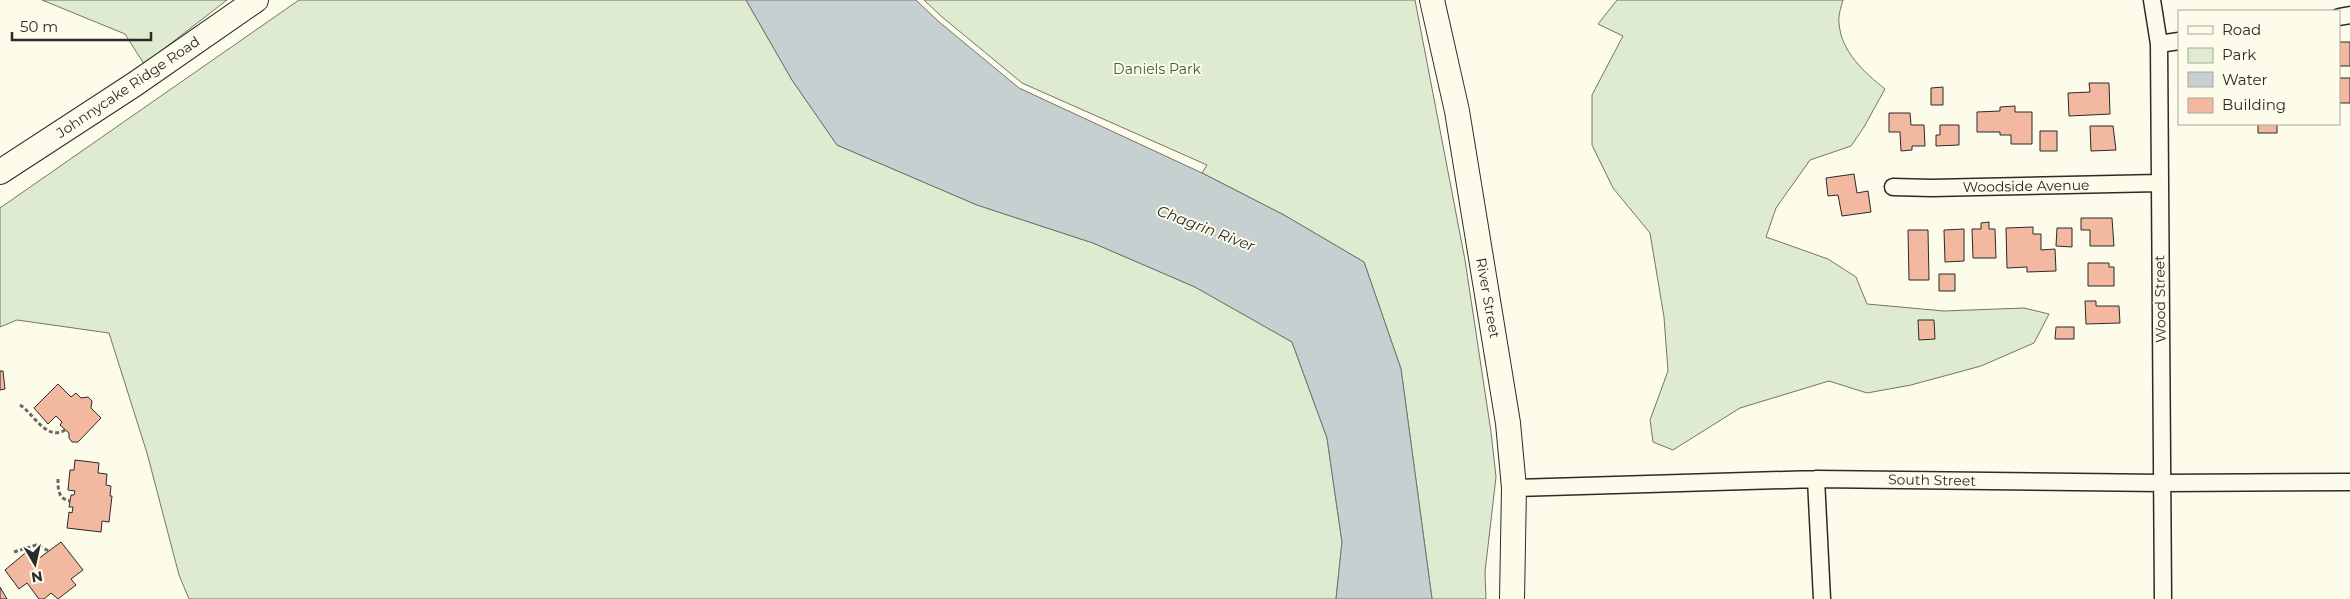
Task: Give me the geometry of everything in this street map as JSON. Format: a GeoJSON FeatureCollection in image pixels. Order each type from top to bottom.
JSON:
{"type":"FeatureCollection","features":[{"type":"Feature","properties":{"kind":"main road","name":"Johnnycake Ridge Road"},"geometry":{"type":"LineString","coordinates":[[0,172],[135,84],[256,0]]}},
{"type":"Feature","properties":{"kind":"main road","name":"River Street"},"geometry":{"type":"LineString","coordinates":[[1432,0],[1457,111],[1508,423],[1514,488],[1512,599]]}},
{"type":"Feature","properties":{"kind":"street","name":"Wood Street"},"geometry":{"type":"LineString","coordinates":[[2152,0],[2159,44],[2163,599]]}},
{"type":"Feature","properties":{"kind":"street"},"geometry":{"type":"LineString","coordinates":[[2159,44],[2178,41]]}},
{"type":"Feature","properties":{"kind":"street","name":"Woodside Avenue"},"geometry":{"type":"LineString","coordinates":[[1893,187],[2159,184]]}},
{"type":"Feature","properties":{"kind":"street","name":"South Street"},"geometry":{"type":"LineString","coordinates":[[1514,488],[1816,479],[2162,483],[2350,482]]}},
{"type":"Feature","properties":{"kind":"street"},"geometry":{"type":"LineString","coordinates":[[1816,479],[1822,599]]}},
{"type":"Feature","properties":{"kind":"path"},"geometry":{"type":"LineString","coordinates":[[20,405],[31,413],[47,430],[57,433],[65,430]]}},
{"type":"Feature","properties":{"kind":"path"},"geometry":{"type":"LineString","coordinates":[[58,479],[60,494],[63,498],[70,501]]}},
{"type":"Feature","properties":{"kind":"path"},"geometry":{"type":"LineString","coordinates":[[14,552],[36,545],[49,551]]}},
{"type":"Feature","properties":{"kind":"green space"},"geometry":{"type":"Polygon","coordinates":[[[42,0],[227,0],[144,64],[125,34],[42,0]]]}},
{"type":"Feature","properties":{"kind":"green space"},"geometry":{"type":"Polygon","coordinates":[[[299,0],[746,0],[792,80],[837,145],[977,205],[1093,243],[1195,287],[1292,342],[1327,438],[1342,542],[1336,599],[189,599],[179,575],[147,453],[109,333],[17,320],[0,327],[0,208],[299,0]]]}},
{"type":"Feature","properties":{"kind":"green space","name":"Daniels Park"},"geometry":{"type":"Polygon","coordinates":[[[924,0],[1415,0],[1465,260],[1491,432],[1496,477],[1485,572],[1486,599],[1432,599],[1401,369],[1364,262],[1284,215],[1202,173],[1207,165],[1022,83],[924,0]]]}},
{"type":"Feature","properties":{"kind":"green space"},"geometry":{"type":"Polygon","coordinates":[[[1617,0],[1843,0],[1839,20],[1844,43],[1862,69],[1885,89],[1851,146],[1810,160],[1776,208],[1766,237],[1828,259],[1856,277],[1867,304],[1944,311],[2024,308],[2049,314],[2034,343],[1981,366],[1911,385],[1867,393],[1829,381],[1740,408],[1673,450],[1653,442],[1650,420],[1668,371],[1664,317],[1650,233],[1613,188],[1592,145],[1592,95],[1623,36],[1598,24],[1617,0]]]}},
{"type":"Feature","properties":{"kind":"water","name":"Chagrin River"},"geometry":{"type":"Polygon","coordinates":[[[746,0],[916,0],[938,21],[1019,88],[1202,173],[1284,215],[1364,262],[1401,369],[1432,599],[1336,599],[1342,542],[1327,438],[1292,342],[1195,287],[1093,243],[977,205],[837,145],[792,80],[746,0]]]}},
{"type":"Feature","properties":{"kind":"building"},"geometry":{"type":"Polygon","coordinates":[[[2340,42],[2350,42],[2350,66],[2340,66],[2340,42]]]}},
{"type":"Feature","properties":{"kind":"building"},"geometry":{"type":"Polygon","coordinates":[[[2340,78],[2350,78],[2350,103],[2340,103],[2340,78]]]}},
{"type":"Feature","properties":{"kind":"building"},"geometry":{"type":"Polygon","coordinates":[[[2089,83],[2109,83],[2110,114],[2069,116],[2068,93],[2090,92],[2089,83]]]}},
{"type":"Feature","properties":{"kind":"building"},"geometry":{"type":"Polygon","coordinates":[[[1943,87],[1943,105],[1931,105],[1931,88],[1943,87]]]}},
{"type":"Feature","properties":{"kind":"building"},"geometry":{"type":"Polygon","coordinates":[[[2015,106],[2015,112],[2032,112],[2032,144],[2011,144],[2011,135],[2000,135],[2000,132],[1977,132],[1977,112],[2000,111],[2000,107],[2015,106]]]}},
{"type":"Feature","properties":{"kind":"building"},"geometry":{"type":"Polygon","coordinates":[[[1889,113],[1910,113],[1911,125],[1924,125],[1925,146],[1912,146],[1912,150],[1901,151],[1900,132],[1889,132],[1889,113]]]}},
{"type":"Feature","properties":{"kind":"building"},"geometry":{"type":"Polygon","coordinates":[[[1940,125],[1959,125],[1959,145],[1936,146],[1936,135],[1940,135],[1940,125]]]}},
{"type":"Feature","properties":{"kind":"building"},"geometry":{"type":"Polygon","coordinates":[[[2258,125],[2277,125],[2277,133],[2258,133],[2258,125]]]}},
{"type":"Feature","properties":{"kind":"building"},"geometry":{"type":"Polygon","coordinates":[[[2090,126],[2113,126],[2116,150],[2091,151],[2090,126]]]}},
{"type":"Feature","properties":{"kind":"building"},"geometry":{"type":"Polygon","coordinates":[[[2040,131],[2057,131],[2057,151],[2040,151],[2040,131]]]}},
{"type":"Feature","properties":{"kind":"building"},"geometry":{"type":"Polygon","coordinates":[[[1854,174],[1857,193],[1868,191],[1871,212],[1842,216],[1838,195],[1828,196],[1826,178],[1854,174]]]}},
{"type":"Feature","properties":{"kind":"building"},"geometry":{"type":"Polygon","coordinates":[[[2081,218],[2112,218],[2114,246],[2090,246],[2090,230],[2081,230],[2081,218]]]}},
{"type":"Feature","properties":{"kind":"building"},"geometry":{"type":"Polygon","coordinates":[[[1989,222],[1989,229],[1995,229],[1996,258],[1973,258],[1972,229],[1981,229],[1981,223],[1989,222]]]}},
{"type":"Feature","properties":{"kind":"building"},"geometry":{"type":"Polygon","coordinates":[[[2033,227],[2033,234],[2041,234],[2041,250],[2055,249],[2056,271],[2027,272],[2027,267],[2007,268],[2006,228],[2033,227]]]}},
{"type":"Feature","properties":{"kind":"building"},"geometry":{"type":"Polygon","coordinates":[[[2057,228],[2072,228],[2072,247],[2056,246],[2057,228]]]}},
{"type":"Feature","properties":{"kind":"building"},"geometry":{"type":"Polygon","coordinates":[[[1964,229],[1964,261],[1945,262],[1944,230],[1964,229]]]}},
{"type":"Feature","properties":{"kind":"building"},"geometry":{"type":"Polygon","coordinates":[[[1908,230],[1928,230],[1929,280],[1909,280],[1908,230]]]}},
{"type":"Feature","properties":{"kind":"building"},"geometry":{"type":"Polygon","coordinates":[[[2088,263],[2109,263],[2109,267],[2114,267],[2114,286],[2088,286],[2088,263]]]}},
{"type":"Feature","properties":{"kind":"building"},"geometry":{"type":"Polygon","coordinates":[[[1939,274],[1955,274],[1955,291],[1939,291],[1939,274]]]}},
{"type":"Feature","properties":{"kind":"building"},"geometry":{"type":"Polygon","coordinates":[[[2085,301],[2096,301],[2096,306],[2119,306],[2120,323],[2086,324],[2085,301]]]}},
{"type":"Feature","properties":{"kind":"building"},"geometry":{"type":"Polygon","coordinates":[[[1918,320],[1934,320],[1935,339],[1919,340],[1918,320]]]}},
{"type":"Feature","properties":{"kind":"building"},"geometry":{"type":"Polygon","coordinates":[[[2056,327],[2074,327],[2074,339],[2055,339],[2056,327]]]}},
{"type":"Feature","properties":{"kind":"building"},"geometry":{"type":"Polygon","coordinates":[[[0,371],[3,371],[5,389],[0,390],[0,371]]]}},
{"type":"Feature","properties":{"kind":"building"},"geometry":{"type":"Polygon","coordinates":[[[58,384],[71,397],[76,393],[81,398],[88,397],[92,401],[91,408],[101,418],[78,442],[72,442],[69,438],[69,433],[60,425],[62,422],[56,416],[48,424],[34,408],[58,384]]]}},
{"type":"Feature","properties":{"kind":"building"},"geometry":{"type":"Polygon","coordinates":[[[75,460],[99,463],[98,473],[107,474],[106,485],[111,486],[110,496],[112,496],[109,522],[102,521],[101,532],[67,528],[69,512],[72,513],[73,507],[69,507],[71,495],[74,495],[75,491],[68,490],[70,470],[74,470],[75,460]]]}},
{"type":"Feature","properties":{"kind":"building"},"geometry":{"type":"Polygon","coordinates":[[[61,542],[83,570],[71,579],[76,585],[58,599],[51,593],[44,599],[39,599],[27,583],[19,589],[5,570],[30,549],[38,559],[61,542]]]}},
{"type":"Feature","properties":{"kind":"building"},"geometry":{"type":"Polygon","coordinates":[[[0,587],[7,599],[0,599],[0,587]]]}}]}
